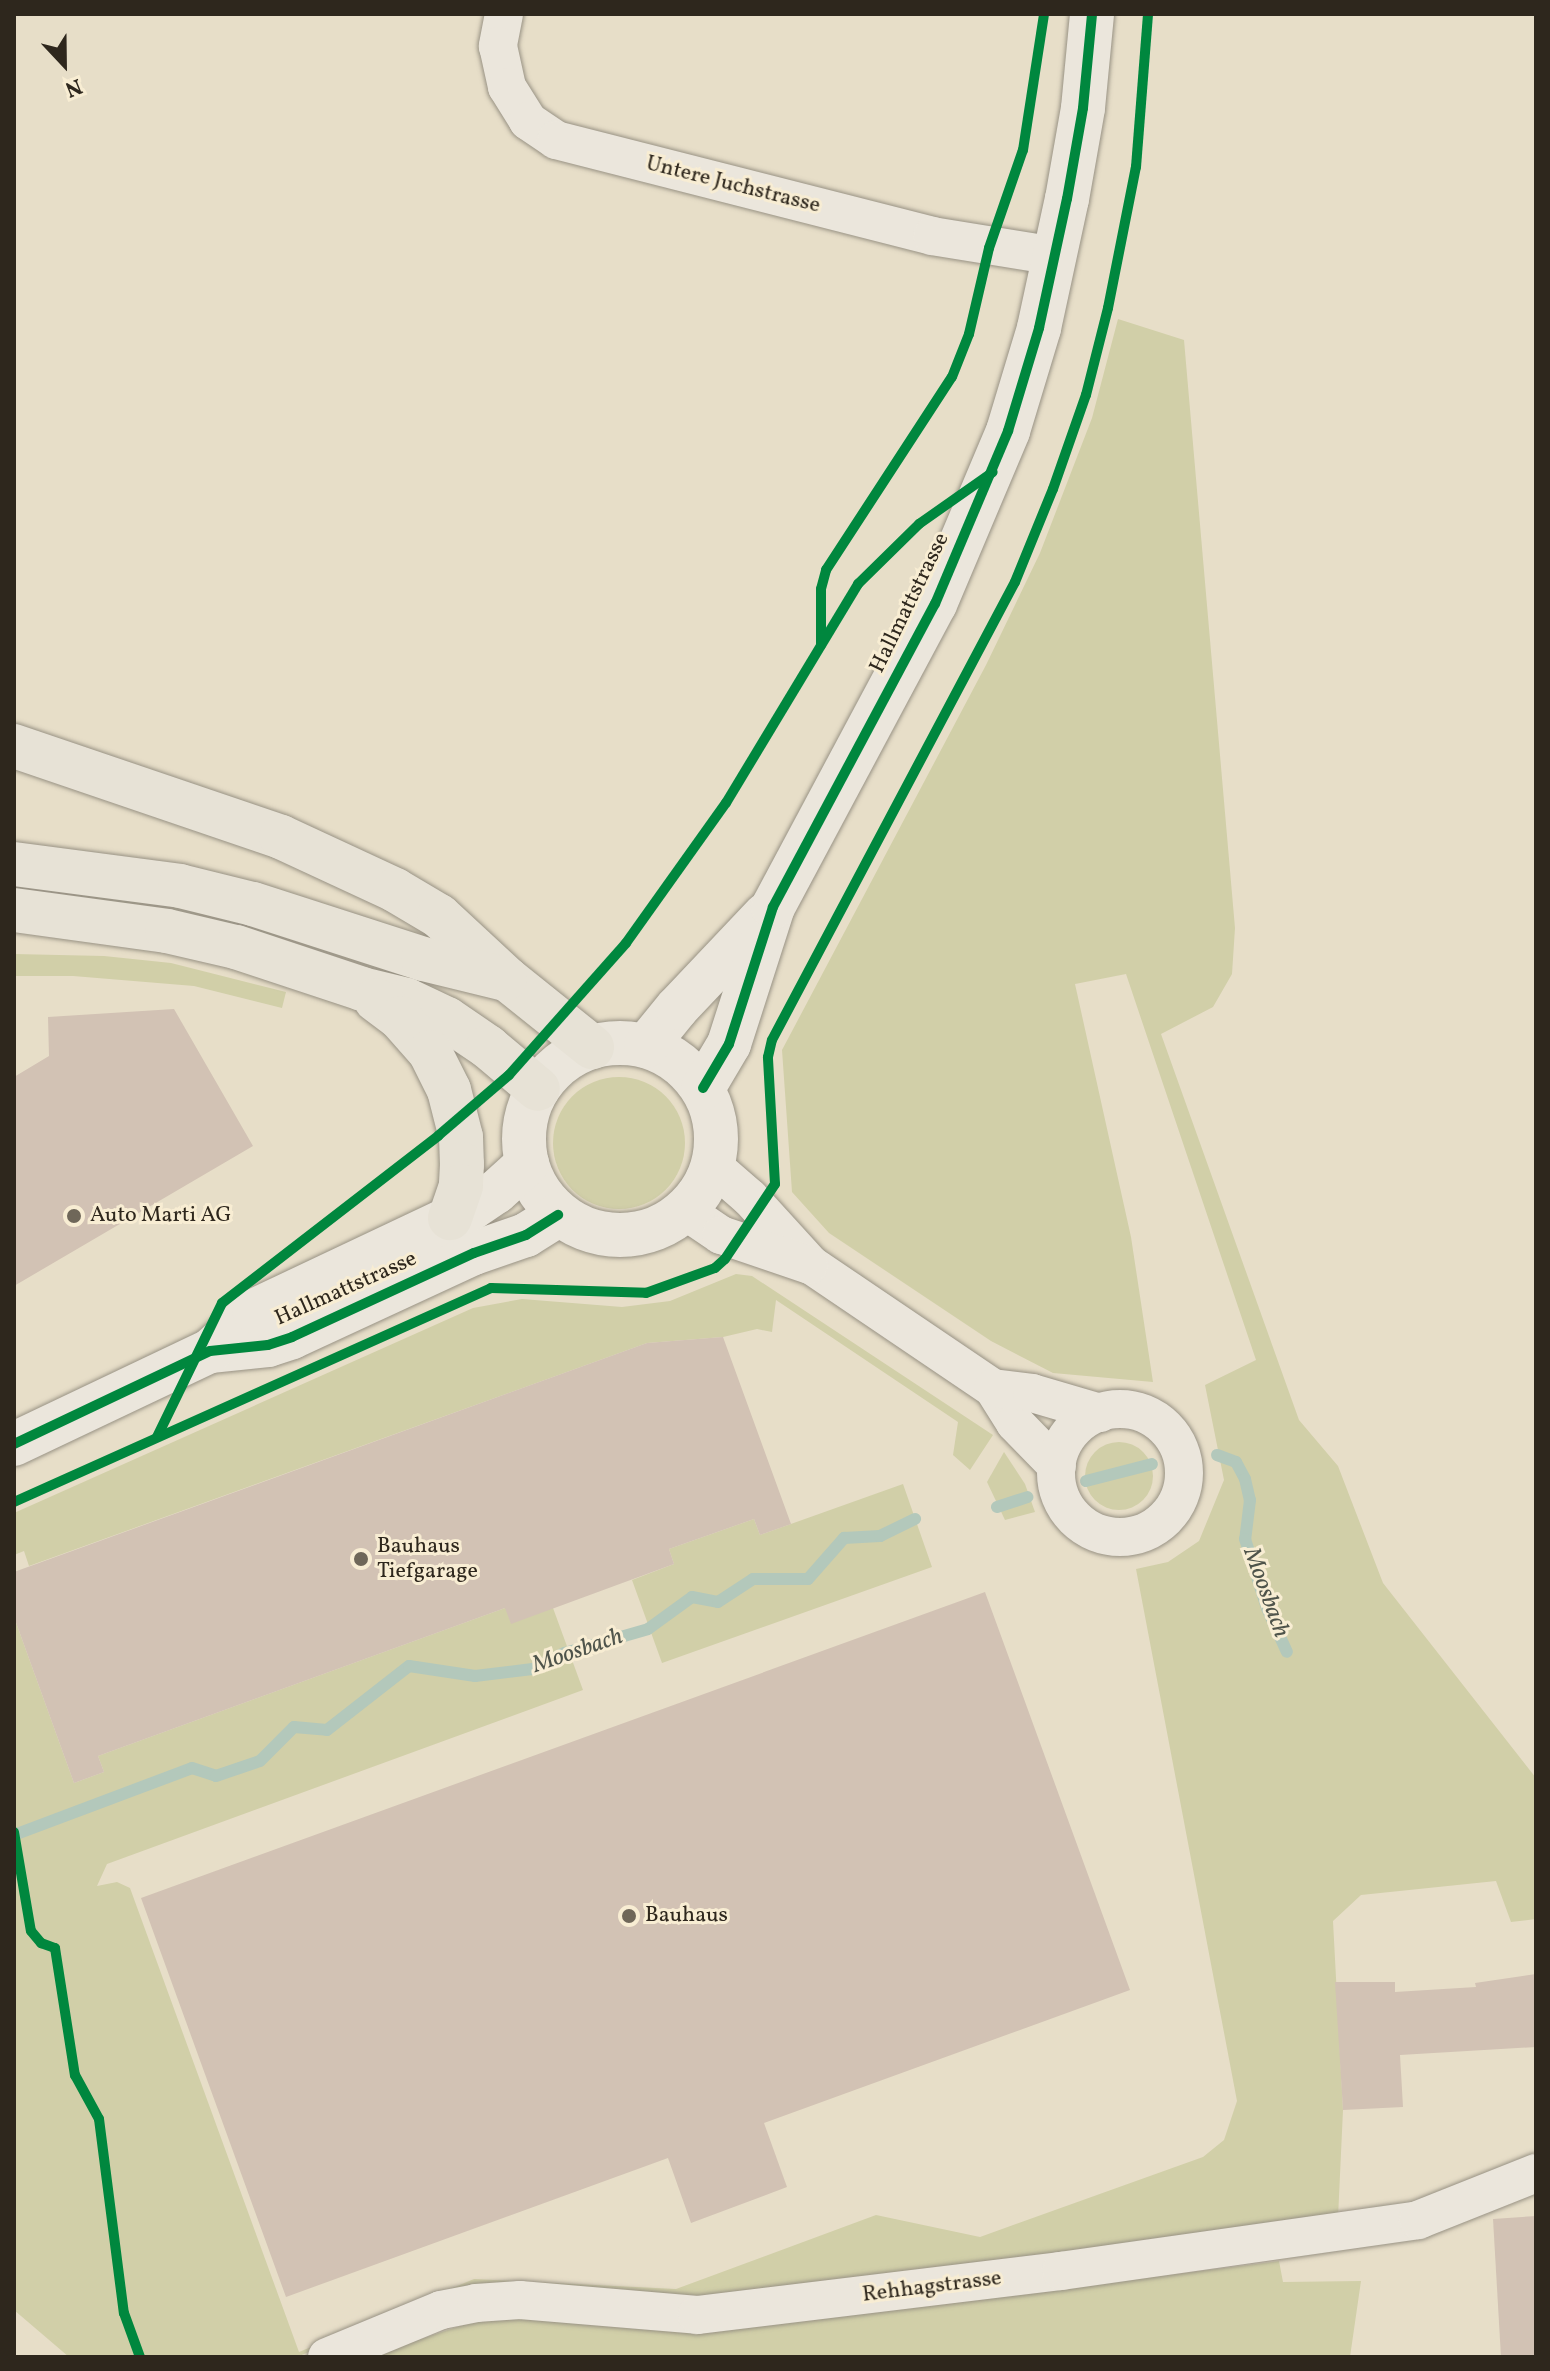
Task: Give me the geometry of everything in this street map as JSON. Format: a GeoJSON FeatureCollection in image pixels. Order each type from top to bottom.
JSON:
{"type":"FeatureCollection","features":[{"type":"Feature","properties":{"kind":"highway"},"geometry":{"type":"LineString","coordinates":[[14,746],[208,810],[339,862],[439,916],[507,979],[592,1047]]}},
{"type":"Feature","properties":{"kind":"highway"},"geometry":{"type":"LineString","coordinates":[[14,864],[180,886],[253,904],[423,959],[507,979]]}},
{"type":"Feature","properties":{"kind":"highway"},"geometry":{"type":"LineString","coordinates":[[22,911],[104,920],[208,941],[407,1000],[447,1019],[488,1047],[538,1089]]}},
{"type":"Feature","properties":{"kind":"highway"},"geometry":{"type":"LineString","coordinates":[[362,989],[400,1018],[430,1052],[442,1072],[461,1137],[461,1186],[450,1218]]}},
{"type":"Feature","properties":{"kind":"main road","name":"Hallmattstrasse"},"geometry":{"type":"LineString","coordinates":[[703,1088],[729,1044],[773,907],[918,638],[993,472],[1021,390],[1055,256],[1077,146],[1092,14]]}},
{"type":"Feature","properties":{"kind":"main road","name":"Hallmattstrasse"},"geometry":{"type":"LineString","coordinates":[[646,1046],[677,1008],[773,907]]}},
{"type":"Feature","properties":{"kind":"main road"},"geometry":{"type":"LineString","coordinates":[[615,1043],[646,1046],[683,1066],[703,1088],[716,1127],[718,1144],[712,1165],[702,1190],[684,1210],[651,1230],[625,1236],[577,1227],[558,1215],[543,1197],[527,1164],[524,1135],[528,1111],[538,1089],[564,1063],[592,1047],[615,1043]]}},
{"type":"Feature","properties":{"kind":"main road","name":"Hallmattstrasse"},"geometry":{"type":"LineString","coordinates":[[14,1444],[210,1351],[254,1311],[450,1218],[496,1192],[527,1164]]}},
{"type":"Feature","properties":{"kind":"main road","name":"Hallmattstrasse"},"geometry":{"type":"LineString","coordinates":[[210,1351],[268,1345],[292,1337],[474,1253],[526,1235],[558,1215]]}},
{"type":"Feature","properties":{"kind":"street","name":"Untere Juchstrasse"},"geometry":{"type":"LineString","coordinates":[[504,14],[498,46],[507,87],[528,121],[556,140],[932,236],[1055,256]]}},
{"type":"Feature","properties":{"kind":"street"},"geometry":{"type":"LineString","coordinates":[[712,1165],[750,1198],[811,1265],[993,1388],[1015,1423],[1057,1466]]}},
{"type":"Feature","properties":{"kind":"street"},"geometry":{"type":"LineString","coordinates":[[684,1210],[721,1235],[811,1265]]}},
{"type":"Feature","properties":{"kind":"street"},"geometry":{"type":"LineString","coordinates":[[993,1388],[1032,1393],[1100,1413],[1128,1410],[1142,1413],[1169,1431],[1179,1446],[1184,1482],[1169,1516],[1138,1535],[1102,1535],[1085,1527],[1066,1507],[1056,1480],[1066,1439],[1075,1427],[1100,1413]]}},
{"type":"Feature","properties":{"kind":"street","name":"Rehhagstrasse"},"geometry":{"type":"LineString","coordinates":[[327,2357],[441,2310],[476,2303],[520,2300],[697,2315],[1045,2273],[1418,2220],[1536,2173]]}},
{"type":"Feature","properties":{"kind":"shaded area"},"geometry":{"type":"Polygon","coordinates":[[[1118,319],[1184,340],[1235,928],[1232,974],[1213,1007],[1161,1034],[1299,1420],[1338,1466],[1383,1583],[1536,1778],[1536,1919],[1511,1922],[1496,1881],[1361,1895],[1333,1921],[1343,2110],[1338,2218],[690,2300],[412,2308],[297,2357],[69,2357],[14,2310],[14,1617],[74,1783],[104,1772],[98,1756],[505,1608],[553,1608],[583,1690],[107,1864],[97,1886],[117,1882],[130,1888],[299,2352],[474,2279],[676,2289],[876,2215],[980,2237],[1203,2157],[1224,2140],[1237,2101],[1136,1569],[1168,1562],[1199,1541],[1224,1480],[1205,1385],[1256,1360],[1126,974],[1075,984],[1131,1237],[1153,1382],[1053,1373],[991,1341],[829,1233],[792,1192],[782,1050],[986,665],[1040,553],[1092,418],[1118,319]]]}},
{"type":"Feature","properties":{"kind":"shaded area"},"geometry":{"type":"Polygon","coordinates":[[[14,954],[104,956],[171,963],[286,992],[282,1008],[194,986],[73,976],[14,976],[14,954]]]}},
{"type":"Feature","properties":{"kind":"shaded area"},"geometry":{"type":"Polygon","coordinates":[[[619,1077],[656,1088],[674,1106],[685,1143],[674,1180],[656,1198],[619,1209],[582,1198],[564,1180],[553,1143],[564,1106],[582,1088],[619,1077]]]}},
{"type":"Feature","properties":{"kind":"shaded area"},"geometry":{"type":"Polygon","coordinates":[[[736,1274],[752,1276],[993,1435],[970,1470],[953,1455],[958,1422],[776,1300],[772,1332],[757,1329],[723,1337],[647,1343],[29,1566],[24,1551],[14,1555],[14,1513],[473,1308],[522,1299],[622,1307],[670,1301],[736,1274]]]}},
{"type":"Feature","properties":{"kind":"shaded area"},"geometry":{"type":"Polygon","coordinates":[[[1119,1442],[1143,1452],[1153,1476],[1143,1500],[1119,1510],[1095,1500],[1085,1476],[1095,1452],[1119,1442]]]}},
{"type":"Feature","properties":{"kind":"shaded area"},"geometry":{"type":"Polygon","coordinates":[[[1004,1452],[1025,1484],[1035,1512],[1005,1520],[987,1482],[1004,1452]]]}},
{"type":"Feature","properties":{"kind":"shaded area"},"geometry":{"type":"Polygon","coordinates":[[[903,1484],[932,1567],[662,1663],[632,1580],[674,1564],[669,1549],[754,1519],[760,1535],[903,1484]]]}},
{"type":"Feature","properties":{"kind":"shaded area"},"geometry":{"type":"Polygon","coordinates":[[[1279,2261],[1283,2282],[1361,2281],[1350,2357],[367,2357],[484,2318],[889,2310],[1279,2261]]]}},
{"type":"Feature","properties":{"kind":"building","name":"Auto Marti AG"},"geometry":{"type":"Polygon","coordinates":[[[174,1009],[253,1146],[14,1286],[14,1077],[49,1056],[48,1017],[174,1009]]]}},
{"type":"Feature","properties":{"kind":"building","name":"Bauhaus Tiefgarage"},"geometry":{"type":"Polygon","coordinates":[[[723,1337],[791,1524],[760,1535],[754,1519],[669,1549],[674,1564],[511,1624],[505,1608],[98,1756],[104,1772],[74,1783],[14,1617],[14,1572],[647,1343],[723,1337]]]}},
{"type":"Feature","properties":{"kind":"building"},"geometry":{"type":"Polygon","coordinates":[[[985,1592],[1130,1990],[764,2123],[787,2187],[691,2223],[668,2158],[286,2297],[141,1898],[985,1592]]]}},
{"type":"Feature","properties":{"kind":"building"},"geometry":{"type":"Polygon","coordinates":[[[1536,1974],[1536,2047],[1400,2055],[1403,2107],[1343,2110],[1335,1982],[1395,1982],[1395,1992],[1476,1987],[1475,1983],[1536,1974]]]}},
{"type":"Feature","properties":{"kind":"building"},"geometry":{"type":"Polygon","coordinates":[[[1536,2216],[1536,2357],[1501,2357],[1493,2219],[1536,2216]]]}},
{"type":"Feature","properties":{"kind":"waterway","name":"Moosbach"},"geometry":{"type":"LineString","coordinates":[[1217,1455],[1236,1462],[1245,1479],[1250,1500],[1245,1539],[1267,1608],[1287,1652]]}},
{"type":"Feature","properties":{"kind":"waterway","name":"Moosbach"},"geometry":{"type":"LineString","coordinates":[[1086,1481],[1152,1464]]}},
{"type":"Feature","properties":{"kind":"waterway","name":"Moosbach"},"geometry":{"type":"LineString","coordinates":[[997,1507],[1027,1497]]}},
{"type":"Feature","properties":{"kind":"waterway","name":"Moosbach"},"geometry":{"type":"LineString","coordinates":[[14,1835],[192,1768],[216,1776],[260,1761],[294,1727],[327,1730],[409,1666],[475,1676],[533,1669],[565,1653],[648,1629],[692,1597],[718,1602],[753,1579],[808,1579],[844,1538],[880,1536],[915,1519]]}},
{"type":"Feature","properties":{"kind":"cycle path"},"geometry":{"type":"LineString","coordinates":[[821,645],[821,589],[826,570],[952,377],[969,334],[989,248],[1023,150],[1044,14]]}},
{"type":"Feature","properties":{"kind":"cycle path"},"geometry":{"type":"LineString","coordinates":[[703,1088],[729,1044],[773,907],[935,604],[1008,431],[1039,328],[1067,199],[1083,108],[1092,14]]}},
{"type":"Feature","properties":{"kind":"cycle path"},"geometry":{"type":"LineString","coordinates":[[14,1502],[491,1288],[646,1293],[715,1268],[725,1259],[775,1184],[768,1057],[772,1040],[1015,582],[1053,489],[1086,395],[1108,308],[1136,167],[1148,14]]}},
{"type":"Feature","properties":{"kind":"cycle path"},"geometry":{"type":"LineString","coordinates":[[157,1437],[222,1303],[439,1135],[509,1075],[626,943],[726,803],[858,584],[919,524],[993,472]]}},
{"type":"Feature","properties":{"kind":"cycle path"},"geometry":{"type":"LineString","coordinates":[[14,1444],[210,1351],[268,1345],[292,1337],[474,1253],[526,1235],[558,1215]]}},
{"type":"Feature","properties":{"kind":"cycle path"},"geometry":{"type":"LineString","coordinates":[[14,1832],[31,1931],[41,1943],[55,1948],[75,2075],[99,2119],[124,2313],[140,2357]]}},
{"type":"Feature","properties":{"kind":"place","name":"Auto Marti AG"},"geometry":{"type":"Point","coordinates":[74,1216]}},
{"type":"Feature","properties":{"kind":"place","name":"Bauhaus Tiefgarage"},"geometry":{"type":"Point","coordinates":[361,1559]}},
{"type":"Feature","properties":{"kind":"place","name":"Bauhaus"},"geometry":{"type":"Point","coordinates":[629,1916]}}]}
